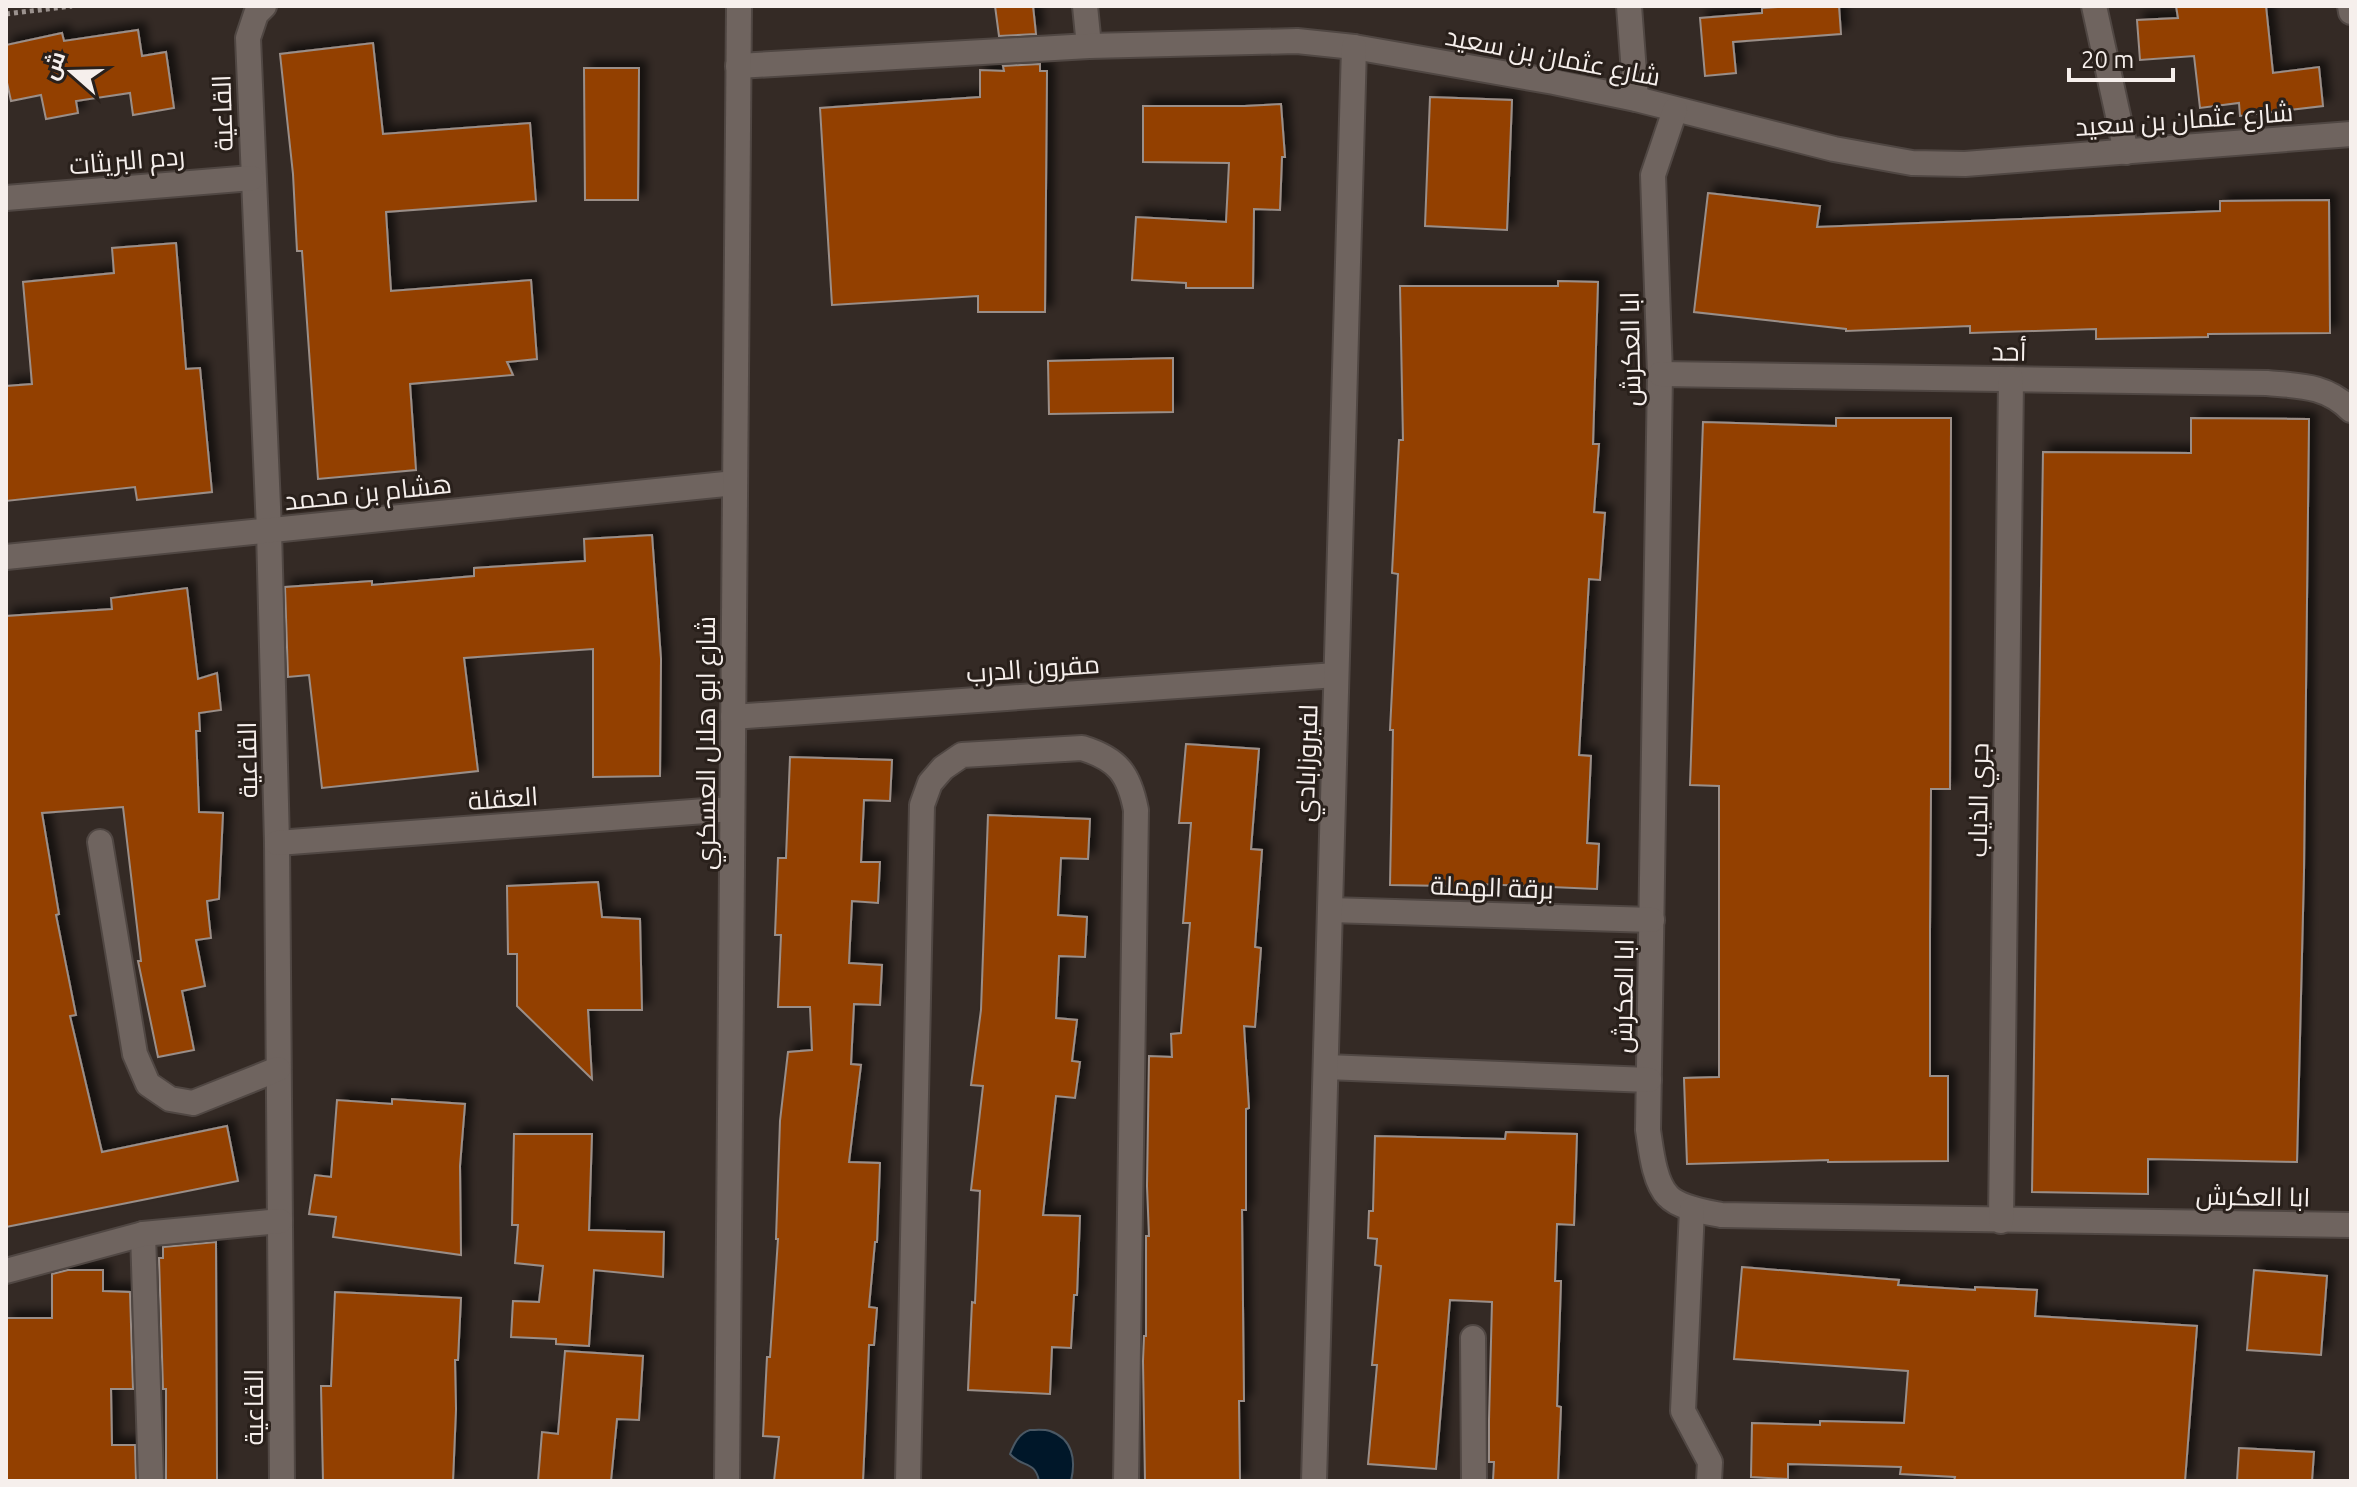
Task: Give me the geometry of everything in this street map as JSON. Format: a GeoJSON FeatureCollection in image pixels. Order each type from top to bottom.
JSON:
{"type":"FeatureCollection","features":[{"type":"Feature","properties":{"kind":"street","name":"القاعية"},"geometry":{"type":"LineString","coordinates":[[264,6],[256,14],[248,38],[269,530],[277,843],[282,1481]]}},
{"type":"Feature","properties":{"kind":"street","name":"شارع ابو هلال العسكري"},"geometry":{"type":"LineString","coordinates":[[727,1481],[739,6]]}},
{"type":"Feature","properties":{"kind":"street"},"geometry":{"type":"LineString","coordinates":[[1085,6],[1089,46]]}},
{"type":"Feature","properties":{"kind":"street"},"geometry":{"type":"LineString","coordinates":[[1629,6],[1636,99]]}},
{"type":"Feature","properties":{"kind":"street"},"geometry":{"type":"LineString","coordinates":[[2094,6],[2126,152]]}},
{"type":"Feature","properties":{"kind":"street"},"geometry":{"type":"LineString","coordinates":[[2350,6],[2351,12]]}},
{"type":"Feature","properties":{"kind":"street","name":"شارع عثمان بن سعيد"},"geometry":{"type":"LineString","coordinates":[[738,66],[1089,46],[1297,41],[1354,47],[1636,99],[1834,149],[1912,163],[1965,164],[2351,134]]}},
{"type":"Feature","properties":{"kind":"street","name":"لفيروزابادي"},"geometry":{"type":"LineString","coordinates":[[1314,1481],[1354,47]]}},
{"type":"Feature","properties":{"kind":"street","name":"ابا العكرش"},"geometry":{"type":"LineString","coordinates":[[1675,110],[1653,175],[1660,374],[1648,1130],[1654,1170],[1668,1196],[1692,1209],[1721,1215],[2351,1225]]}},
{"type":"Feature","properties":{"kind":"street","name":"ردم البريثات"},"geometry":{"type":"LineString","coordinates":[[6,198],[252,178]]}},
{"type":"Feature","properties":{"kind":"street","name":"أحد"},"geometry":{"type":"LineString","coordinates":[[1660,374],[2267,383],[2301,386],[2334,394],[2351,410]]}},
{"type":"Feature","properties":{"kind":"street","name":"جري الذياب"},"geometry":{"type":"LineString","coordinates":[[2001,1221],[2011,379]]}},
{"type":"Feature","properties":{"kind":"street","name":"هشام بن محمد"},"geometry":{"type":"LineString","coordinates":[[6,557],[735,483]]}},
{"type":"Feature","properties":{"kind":"street","name":"مقرون الدرب"},"geometry":{"type":"LineString","coordinates":[[733,717],[1336,675]]}},
{"type":"Feature","properties":{"kind":"street"},"geometry":{"type":"LineString","coordinates":[[908,1481],[922,805],[930,783],[943,768],[962,755],[1082,748],[1102,754],[1119,767],[1131,785],[1136,810],[1126,1481]]}},
{"type":"Feature","properties":{"kind":"street","name":"العقلة"},"geometry":{"type":"LineString","coordinates":[[277,843],[732,809]]}},
{"type":"Feature","properties":{"kind":"street"},"geometry":{"type":"LineString","coordinates":[[100,842],[135,1054],[148,1084],[170,1099],[193,1103],[278,1069]]}},
{"type":"Feature","properties":{"kind":"street","name":"برقة الهملة"},"geometry":{"type":"LineString","coordinates":[[1330,910],[1652,920]]}},
{"type":"Feature","properties":{"kind":"street"},"geometry":{"type":"LineString","coordinates":[[1326,1067],[1649,1080]]}},
{"type":"Feature","properties":{"kind":"street"},"geometry":{"type":"LineString","coordinates":[[1692,1209],[1683,1411],[1710,1462],[1709,1481]]}},
{"type":"Feature","properties":{"kind":"street"},"geometry":{"type":"LineString","coordinates":[[6,1271],[143,1234],[280,1221]]}},
{"type":"Feature","properties":{"kind":"street"},"geometry":{"type":"LineString","coordinates":[[143,1234],[151,1481]]}},
{"type":"Feature","properties":{"kind":"street"},"geometry":{"type":"LineString","coordinates":[[1473,1338],[1474,1481]]}},
{"type":"Feature","properties":{"kind":"path"},"geometry":{"type":"LineString","coordinates":[[6,14],[72,6]]}},
{"type":"Feature","properties":{"kind":"water"},"geometry":{"type":"Polygon","coordinates":[[[1030,1430],[1050,1431],[1064,1439],[1073,1458],[1071,1481],[1039,1481],[1031,1467],[1010,1454],[1020,1436],[1030,1430]]]}},
{"type":"Feature","properties":{"kind":"building"},"geometry":{"type":"Polygon","coordinates":[[[995,6],[1033,6],[1036,34],[999,36],[995,6]]]}},
{"type":"Feature","properties":{"kind":"building"},"geometry":{"type":"Polygon","coordinates":[[[1839,6],[1841,34],[1733,42],[1736,73],[1705,76],[1700,18],[1762,13],[1762,8],[1839,6]]]}},
{"type":"Feature","properties":{"kind":"building"},"geometry":{"type":"Polygon","coordinates":[[[2176,6],[2266,6],[2273,73],[2319,67],[2323,106],[2240,116],[2239,103],[2200,108],[2194,56],[2140,60],[2137,20],[2178,18],[2176,6]]]}},
{"type":"Feature","properties":{"kind":"building"},"geometry":{"type":"Polygon","coordinates":[[[138,30],[142,56],[166,52],[174,108],[133,115],[130,93],[76,101],[78,113],[46,119],[41,95],[11,101],[6,78],[6,45],[62,33],[64,41],[138,30]]]}},
{"type":"Feature","properties":{"kind":"building"},"geometry":{"type":"Polygon","coordinates":[[[373,43],[383,134],[530,123],[536,201],[386,212],[391,291],[531,280],[537,359],[507,362],[513,375],[410,384],[416,470],[318,479],[302,251],[297,251],[293,174],[280,54],[373,43]]]}},
{"type":"Feature","properties":{"kind":"building"},"geometry":{"type":"Polygon","coordinates":[[[1040,64],[1040,71],[1047,71],[1045,312],[978,312],[978,296],[832,305],[820,108],[980,97],[980,70],[1004,71],[1003,66],[1040,64]]]}},
{"type":"Feature","properties":{"kind":"building"},"geometry":{"type":"Polygon","coordinates":[[[584,68],[639,68],[638,200],[585,200],[584,68]]]}},
{"type":"Feature","properties":{"kind":"building"},"geometry":{"type":"Polygon","coordinates":[[[1430,97],[1512,100],[1507,230],[1425,226],[1430,97]]]}},
{"type":"Feature","properties":{"kind":"building"},"geometry":{"type":"Polygon","coordinates":[[[1281,104],[1285,157],[1282,157],[1280,210],[1254,209],[1253,288],[1186,288],[1186,283],[1132,280],[1136,217],[1226,222],[1229,163],[1143,162],[1143,106],[1281,104]]]}},
{"type":"Feature","properties":{"kind":"building"},"geometry":{"type":"Polygon","coordinates":[[[1708,193],[1820,206],[1817,227],[2220,211],[2220,201],[2329,200],[2330,333],[2096,339],[2096,329],[1970,333],[1970,326],[1846,331],[1694,312],[1708,193]]]}},
{"type":"Feature","properties":{"kind":"building"},"geometry":{"type":"Polygon","coordinates":[[[176,243],[186,369],[200,368],[212,492],[137,500],[135,487],[6,501],[6,386],[32,384],[23,282],[114,273],[112,248],[176,243]]]}},
{"type":"Feature","properties":{"kind":"building"},"geometry":{"type":"Polygon","coordinates":[[[1558,281],[1598,282],[1593,444],[1599,444],[1594,512],[1605,513],[1600,580],[1589,579],[1579,755],[1591,756],[1587,843],[1599,844],[1597,889],[1479,884],[1479,896],[1448,895],[1448,886],[1390,885],[1393,730],[1390,730],[1398,574],[1392,573],[1399,440],[1403,440],[1400,286],[1558,286],[1558,281]]]}},
{"type":"Feature","properties":{"kind":"building"},"geometry":{"type":"Polygon","coordinates":[[[1173,358],[1173,412],[1049,414],[1048,361],[1173,358]]]}},
{"type":"Feature","properties":{"kind":"building"},"geometry":{"type":"Polygon","coordinates":[[[1836,418],[1951,418],[1950,789],[1931,789],[1930,928],[1930,1076],[1948,1076],[1948,1161],[1687,1164],[1684,1078],[1719,1077],[1719,786],[1690,785],[1703,422],[1836,426],[1836,418]]]}},
{"type":"Feature","properties":{"kind":"building"},"geometry":{"type":"Polygon","coordinates":[[[2191,418],[2309,419],[2297,1162],[2148,1159],[2148,1194],[2032,1192],[2043,452],[2191,453],[2191,418]]]}},
{"type":"Feature","properties":{"kind":"building"},"geometry":{"type":"Polygon","coordinates":[[[652,535],[661,659],[660,776],[593,777],[593,649],[464,658],[478,771],[322,788],[309,675],[288,677],[285,587],[372,581],[372,585],[474,576],[474,568],[585,561],[584,539],[652,535]]]}},
{"type":"Feature","properties":{"kind":"building"},"geometry":{"type":"Polygon","coordinates":[[[187,588],[198,679],[217,673],[221,710],[199,713],[200,731],[196,731],[199,812],[223,813],[219,899],[207,901],[211,938],[196,940],[205,986],[182,991],[194,1050],[158,1057],[138,961],[141,961],[123,807],[42,813],[59,914],[56,915],[76,1015],[70,1016],[102,1152],[227,1126],[238,1181],[6,1227],[6,616],[112,609],[111,598],[187,588]]]}},
{"type":"Feature","properties":{"kind":"building"},"geometry":{"type":"Polygon","coordinates":[[[1186,744],[1259,749],[1251,849],[1262,850],[1255,947],[1261,948],[1255,1027],[1244,1026],[1249,1108],[1246,1109],[1246,1210],[1242,1210],[1244,1401],[1239,1401],[1240,1481],[1145,1481],[1143,1361],[1146,1236],[1149,1236],[1149,1056],[1172,1057],[1171,1034],[1181,1033],[1190,923],[1183,923],[1191,823],[1179,823],[1186,744]]]}},
{"type":"Feature","properties":{"kind":"building"},"geometry":{"type":"Polygon","coordinates":[[[790,757],[892,760],[890,801],[864,800],[861,862],[880,862],[878,903],[852,901],[849,963],[882,965],[880,1005],[854,1004],[851,1064],[861,1065],[849,1162],[880,1163],[877,1242],[869,1307],[877,1308],[874,1345],[869,1345],[863,1481],[774,1481],[779,1437],[763,1436],[778,1239],[780,1121],[788,1052],[812,1050],[810,1007],[778,1007],[781,935],[775,935],[778,858],[786,858],[790,757]]]}},
{"type":"Feature","properties":{"kind":"building"},"geometry":{"type":"Polygon","coordinates":[[[988,815],[1090,819],[1088,859],[1061,858],[1058,915],[1087,917],[1085,957],[1059,956],[1056,1018],[1077,1020],[1072,1061],[1080,1062],[1075,1098],[1056,1096],[1043,1215],[1080,1216],[1071,1348],[1052,1347],[1050,1394],[968,1390],[980,1191],[971,1190],[983,1086],[971,1085],[981,1010],[988,815]]]}},
{"type":"Feature","properties":{"kind":"building"},"geometry":{"type":"Polygon","coordinates":[[[598,882],[602,917],[640,919],[642,1010],[588,1010],[592,1079],[517,1006],[517,954],[508,954],[507,886],[598,882]]]}},
{"type":"Feature","properties":{"kind":"building"},"geometry":{"type":"Polygon","coordinates":[[[392,1099],[465,1104],[460,1166],[461,1255],[333,1237],[336,1217],[309,1214],[315,1175],[331,1177],[337,1100],[392,1104],[392,1099]]]}},
{"type":"Feature","properties":{"kind":"building"},"geometry":{"type":"Polygon","coordinates":[[[1506,1132],[1577,1134],[1574,1225],[1557,1224],[1555,1281],[1561,1281],[1558,1481],[1493,1481],[1494,1462],[1489,1462],[1492,1302],[1450,1300],[1436,1469],[1368,1464],[1377,1365],[1372,1365],[1381,1266],[1375,1265],[1377,1239],[1368,1238],[1369,1211],[1373,1211],[1375,1136],[1505,1139],[1506,1132]]]}},
{"type":"Feature","properties":{"kind":"building"},"geometry":{"type":"Polygon","coordinates":[[[514,1134],[592,1134],[589,1230],[664,1232],[663,1277],[594,1270],[589,1346],[556,1344],[556,1339],[511,1337],[513,1301],[539,1302],[543,1266],[515,1263],[518,1225],[512,1225],[514,1134]]]}},
{"type":"Feature","properties":{"kind":"building"},"geometry":{"type":"Polygon","coordinates":[[[216,1242],[217,1481],[166,1481],[166,1389],[163,1389],[159,1258],[163,1258],[163,1247],[216,1242]]]}},
{"type":"Feature","properties":{"kind":"building"},"geometry":{"type":"Polygon","coordinates":[[[1742,1267],[1899,1280],[1898,1285],[2037,1290],[2035,1316],[2197,1326],[2185,1481],[1954,1481],[1955,1477],[1900,1474],[1901,1467],[1788,1464],[1788,1479],[1751,1477],[1752,1423],[1904,1423],[1908,1371],[1734,1359],[1742,1267]]]}},
{"type":"Feature","properties":{"kind":"building"},"geometry":{"type":"Polygon","coordinates":[[[68,1270],[103,1270],[103,1291],[130,1292],[133,1389],[111,1389],[112,1445],[135,1445],[136,1481],[6,1481],[6,1318],[52,1318],[52,1274],[68,1270]]]}},
{"type":"Feature","properties":{"kind":"building"},"geometry":{"type":"Polygon","coordinates":[[[2254,1270],[2327,1276],[2321,1355],[2247,1350],[2254,1270]]]}},
{"type":"Feature","properties":{"kind":"building"},"geometry":{"type":"Polygon","coordinates":[[[335,1292],[461,1298],[458,1360],[455,1360],[453,1481],[323,1481],[321,1386],[331,1386],[335,1292]]]}},
{"type":"Feature","properties":{"kind":"building"},"geometry":{"type":"Polygon","coordinates":[[[565,1351],[643,1356],[639,1420],[617,1419],[611,1481],[538,1481],[542,1432],[558,1434],[565,1351]]]}},
{"type":"Feature","properties":{"kind":"building"},"geometry":{"type":"Polygon","coordinates":[[[2239,1448],[2314,1452],[2312,1481],[2237,1481],[2239,1448]]]}}]}
